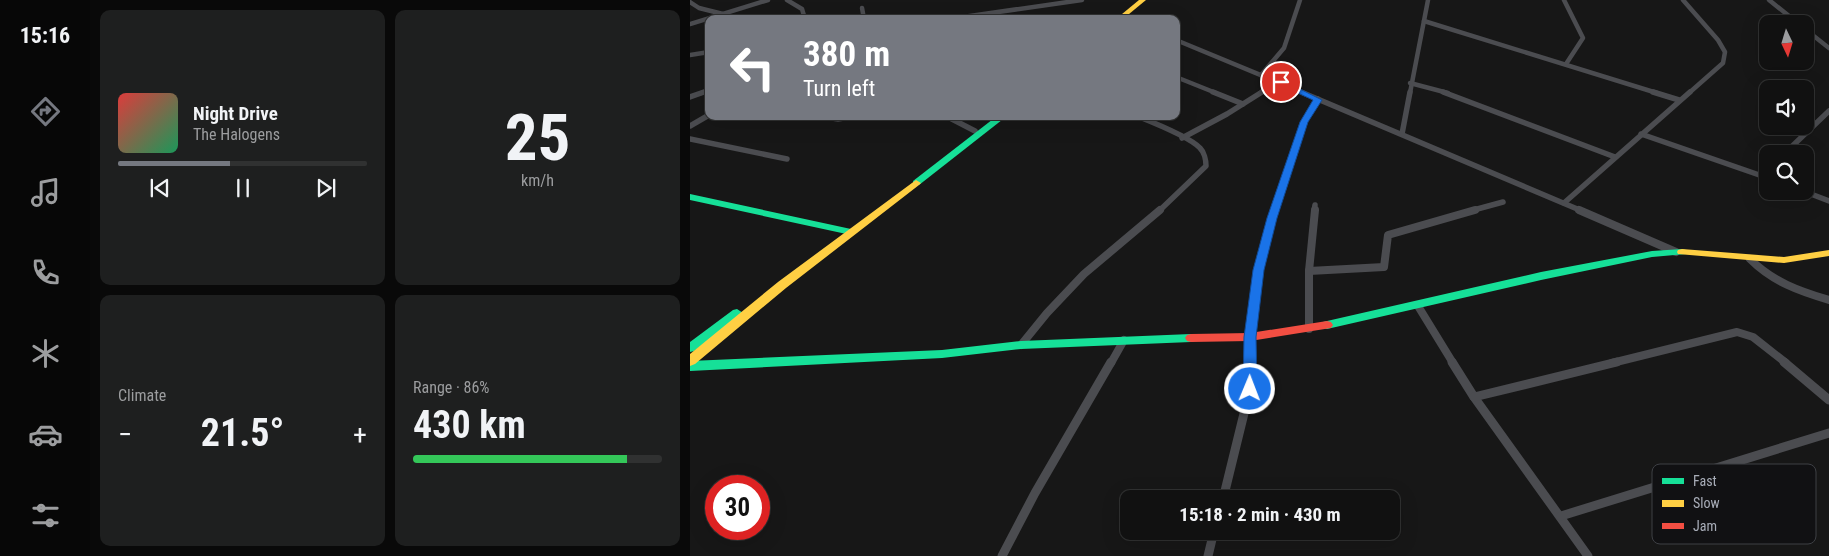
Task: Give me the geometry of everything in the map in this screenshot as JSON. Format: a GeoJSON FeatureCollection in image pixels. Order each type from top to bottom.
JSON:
{"type":"FeatureCollection","features":[{"type":"Feature","properties":{"kind":"street"},"geometry":{"type":"LineString","coordinates":[[721,15],[768,0]]}},
{"type":"Feature","properties":{"kind":"street"},"geometry":{"type":"LineString","coordinates":[[787,0],[802,8],[805,15]]}},
{"type":"Feature","properties":{"kind":"street"},"geometry":{"type":"LineString","coordinates":[[977,15],[1080,0]]}},
{"type":"Feature","properties":{"kind":"street"},"geometry":{"type":"LineString","coordinates":[[1124,15],[1143,0]]}},
{"type":"Feature","properties":{"kind":"street"},"geometry":{"type":"LineString","coordinates":[[1132,15],[1151,0]]}},
{"type":"Feature","properties":{"kind":"street"},"geometry":{"type":"LineString","coordinates":[[1261,75],[1284,48],[1300,0]]}},
{"type":"Feature","properties":{"kind":"street"},"geometry":{"type":"LineString","coordinates":[[1402,134],[1410,83],[1428,0]]}},
{"type":"Feature","properties":{"kind":"street"},"geometry":{"type":"LineString","coordinates":[[1564,0],[1583,38],[1566,64]]}},
{"type":"Feature","properties":{"kind":"street"},"geometry":{"type":"LineString","coordinates":[[1564,203],[1723,62],[1725,52],[1718,40],[1683,0]]}},
{"type":"Feature","properties":{"kind":"street"},"geometry":{"type":"LineString","coordinates":[[1769,0],[1788,15]]}},
{"type":"Feature","properties":{"kind":"street"},"geometry":{"type":"LineString","coordinates":[[690,2],[699,8],[724,14]]}},
{"type":"Feature","properties":{"kind":"street"},"geometry":{"type":"LineString","coordinates":[[862,8],[863,15]]}},
{"type":"Feature","properties":{"kind":"street"},"geometry":{"type":"LineString","coordinates":[[690,24],[705,20]]}},
{"type":"Feature","properties":{"kind":"street"},"geometry":{"type":"LineString","coordinates":[[1424,21],[1679,100]]}},
{"type":"Feature","properties":{"kind":"street"},"geometry":{"type":"LineString","coordinates":[[1814,36],[1829,48]]}},
{"type":"Feature","properties":{"kind":"street"},"geometry":{"type":"LineString","coordinates":[[1817,38],[1829,38]]}},
{"type":"Feature","properties":{"kind":"street"},"geometry":{"type":"LineString","coordinates":[[1180,42],[1402,134],[1676,252]]}},
{"type":"Feature","properties":{"kind":"street"},"geometry":{"type":"LineString","coordinates":[[690,55],[705,53]]}},
{"type":"Feature","properties":{"kind":"street"},"geometry":{"type":"LineString","coordinates":[[1180,79],[1242,104]]}},
{"type":"Feature","properties":{"kind":"street"},"geometry":{"type":"LineString","coordinates":[[1182,138],[1278,82]]}},
{"type":"Feature","properties":{"kind":"street"},"geometry":{"type":"LineString","coordinates":[[1410,83],[1451,94],[1615,157]]}},
{"type":"Feature","properties":{"kind":"street"},"geometry":{"type":"LineString","coordinates":[[690,97],[705,91]]}},
{"type":"Feature","properties":{"kind":"street"},"geometry":{"type":"LineString","coordinates":[[1225,490],[1250,389],[1250,337],[1258,270],[1272,218],[1304,122],[1318,100]]}},
{"type":"Feature","properties":{"kind":"street"},"geometry":{"type":"LineString","coordinates":[[1793,145],[1829,111]]}},
{"type":"Feature","properties":{"kind":"street"},"geometry":{"type":"LineString","coordinates":[[690,126],[705,117]]}},
{"type":"Feature","properties":{"kind":"street"},"geometry":{"type":"LineString","coordinates":[[954,120],[975,131]]}},
{"type":"Feature","properties":{"kind":"street"},"geometry":{"type":"LineString","coordinates":[[690,361],[847,231],[990,120]]}},
{"type":"Feature","properties":{"kind":"street"},"geometry":{"type":"LineString","coordinates":[[690,348],[998,120]]}},
{"type":"Feature","properties":{"kind":"street"},"geometry":{"type":"LineString","coordinates":[[1021,346],[1047,313],[1084,274],[1158,212],[1206,166],[1207,164],[1200,148],[1169,130],[1146,120]]}},
{"type":"Feature","properties":{"kind":"street"},"geometry":{"type":"LineString","coordinates":[[1640,134],[1759,175]]}},
{"type":"Feature","properties":{"kind":"street"},"geometry":{"type":"LineString","coordinates":[[690,139],[787,159]]}},
{"type":"Feature","properties":{"kind":"street"},"geometry":{"type":"LineString","coordinates":[[1814,195],[1829,201]]}},
{"type":"Feature","properties":{"kind":"street"},"geometry":{"type":"LineString","coordinates":[[690,197],[847,231]]}},
{"type":"Feature","properties":{"kind":"street"},"geometry":{"type":"LineString","coordinates":[[1309,271],[1384,267],[1388,235],[1503,202]]}},
{"type":"Feature","properties":{"kind":"street"},"geometry":{"type":"LineString","coordinates":[[1309,330],[1309,271],[1315,205]]}},
{"type":"Feature","properties":{"kind":"street"},"geometry":{"type":"LineString","coordinates":[[690,366],[942,354],[1021,346],[1124,340],[1250,337],[1309,330],[1619,260],[1676,252],[1750,259],[1784,260],[1829,253]]}},
{"type":"Feature","properties":{"kind":"street"},"geometry":{"type":"LineString","coordinates":[[1750,259],[1761,272],[1775,281],[1829,300]]}},
{"type":"Feature","properties":{"kind":"street"},"geometry":{"type":"LineString","coordinates":[[1418,306],[1474,396],[1588,556]]}},
{"type":"Feature","properties":{"kind":"street"},"geometry":{"type":"LineString","coordinates":[[1474,396],[1737,332],[1745,332],[1803,376],[1829,400]]}},
{"type":"Feature","properties":{"kind":"street"},"geometry":{"type":"LineString","coordinates":[[1002,556],[1035,493],[1124,340]]}},
{"type":"Feature","properties":{"kind":"street"},"geometry":{"type":"LineString","coordinates":[[1729,464],[1829,433]]}},
{"type":"Feature","properties":{"kind":"street"},"geometry":{"type":"LineString","coordinates":[[1561,516],[1652,488]]}},
{"type":"Feature","properties":{"kind":"street"},"geometry":{"type":"LineString","coordinates":[[1208,556],[1212,540]]}},
{"type":"Feature","properties":{"kind":"traffic: fast"},"geometry":{"type":"LineString","coordinates":[[916,183],[998,120]]}},
{"type":"Feature","properties":{"kind":"traffic: fast"},"geometry":{"type":"LineString","coordinates":[[690,197],[851,232]]}},
{"type":"Feature","properties":{"kind":"traffic: fast"},"geometry":{"type":"LineString","coordinates":[[1327,325],[1541,276],[1652,254],[1682,252]]}},
{"type":"Feature","properties":{"kind":"traffic: fast"},"geometry":{"type":"LineString","coordinates":[[690,348],[737,313]]}},
{"type":"Feature","properties":{"kind":"traffic: fast"},"geometry":{"type":"LineString","coordinates":[[690,366],[942,354],[1021,345],[1191,338]]}},
{"type":"Feature","properties":{"kind":"traffic: slow"},"geometry":{"type":"LineString","coordinates":[[1124,15],[1143,0]]}},
{"type":"Feature","properties":{"kind":"traffic: slow"},"geometry":{"type":"LineString","coordinates":[[690,361],[782,285],[916,183]]}},
{"type":"Feature","properties":{"kind":"traffic: slow"},"geometry":{"type":"LineString","coordinates":[[1682,252],[1784,260],[1829,253]]}},
{"type":"Feature","properties":{"kind":"traffic: jam"},"geometry":{"type":"LineString","coordinates":[[1191,338],[1250,337],[1327,325]]}},
{"type":"Feature","properties":{"kind":"route"},"geometry":{"type":"LineString","coordinates":[[1250,389],[1250,337],[1258,270],[1272,218],[1304,122],[1318,100],[1281,82]]}}]}
